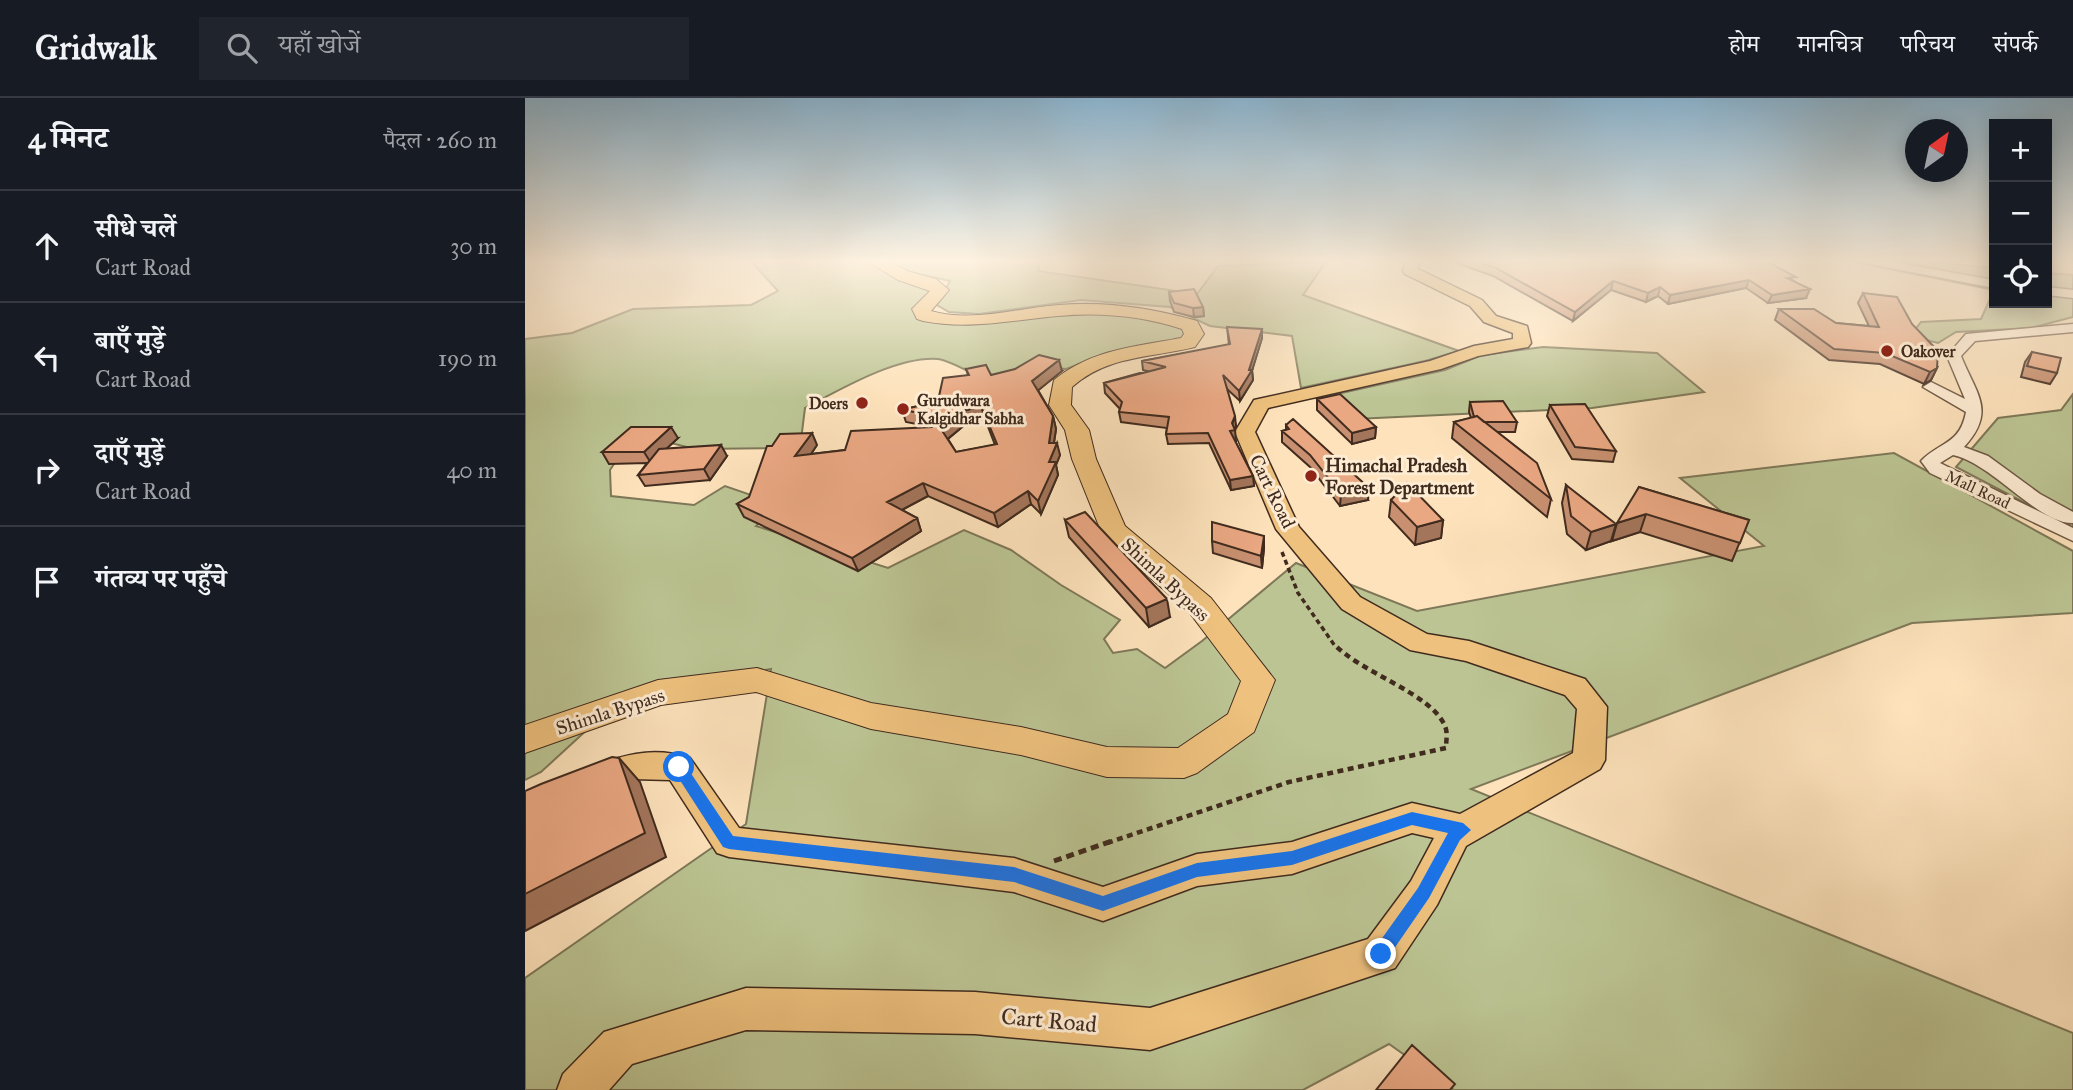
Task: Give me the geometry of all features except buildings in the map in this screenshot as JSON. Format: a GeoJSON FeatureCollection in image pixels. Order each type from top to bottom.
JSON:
{"type":"FeatureCollection","features":[{"type":"Feature","properties":{"kind":"highway","name":"Shimla Bypass"},"geometry":{"type":"LineString","coordinates":[[525,740],[657,694],[757,680],[871,716],[1021,741],[1108,762],[1184,763],[1242,722],[1258,680],[1200,606],[1113,530],[1084,459],[1077,430],[1060,405],[1062,385],[1077,370],[1098,360],[1188,343],[1194,334],[1190,325],[1162,318],[1091,309],[1060,310],[973,321],[943,320],[923,315],[921,309],[923,307]]}},
{"type":"Feature","properties":{"kind":"main road","name":"Cart Road"},"geometry":{"type":"LineString","coordinates":[[579,1090],[619,1047],[746,1009],[975,1013],[1150,1029],[1381,954],[1424,893],[1454,835],[1589,760],[1592,707],[1575,687],[1469,651],[1420,643],[1351,603],[1289,529],[1245,432],[1261,404],[1435,365],[1474,351],[1522,343],[1521,330],[1490,319],[1480,307]]}},
{"type":"Feature","properties":{"kind":"main road"},"geometry":{"type":"LineString","coordinates":[[561,793],[630,766],[679,767],[729,842],[1014,874],[1103,904],[1197,870],[1292,858],[1412,818],[1463,830]]}},
{"type":"Feature","properties":{"kind":"street"},"geometry":{"type":"LineString","coordinates":[[2033,322],[2073,328]]}},
{"type":"Feature","properties":{"kind":"street"},"geometry":{"type":"LineString","coordinates":[[1975,411],[1971,391],[1954,356],[1960,346],[1971,337],[2073,328]]}},
{"type":"Feature","properties":{"kind":"street"},"geometry":{"type":"LineString","coordinates":[[1931,387],[1975,411]]}},
{"type":"Feature","properties":{"kind":"street","name":"Mall Road"},"geometry":{"type":"LineString","coordinates":[[1975,411],[1969,432],[1953,450],[1930,461],[1936,469],[2073,535]]}},
{"type":"Feature","properties":{"kind":"street"},"geometry":{"type":"LineString","coordinates":[[1953,450],[1970,453],[1985,460],[2024,491],[2073,520]]}},
{"type":"Feature","properties":{"kind":"path"},"geometry":{"type":"LineString","coordinates":[[1052,862],[1289,782],[1446,748],[1446,727],[1429,705],[1346,657],[1322,634],[1285,569],[1278,505]]}},
{"type":"Feature","properties":{"kind":"green space"},"geometry":{"type":"Polygon","coordinates":[[[919,307],[916,310],[940,322],[1061,312],[1139,316],[1186,328],[1182,342],[1096,358],[1066,369],[1033,366],[993,384],[944,360],[922,359],[905,363],[870,375],[805,408],[800,448],[695,449],[651,438],[624,449],[610,470],[611,496],[694,505],[725,486],[780,505],[756,526],[888,568],[964,530],[1011,550],[1061,585],[1120,620],[1104,639],[1113,653],[1137,649],[1165,668],[1296,563],[1417,611],[1764,546],[1680,478],[1894,453],[2073,551],[2073,613],[1912,623],[1471,789],[2073,1033],[2073,1090],[1454,1090],[1389,1044],[1303,1090],[525,1090],[525,978],[746,824],[771,669],[626,694],[541,772],[525,780],[525,339],[572,333],[633,309],[919,307]]]}},
{"type":"Feature","properties":{"kind":"green space"},"geometry":{"type":"Polygon","coordinates":[[[941,307],[1028,307],[979,314],[949,312],[941,307]]]}},
{"type":"Feature","properties":{"kind":"green space"},"geometry":{"type":"Polygon","coordinates":[[[1171,307],[1337,307],[1459,351],[1301,388],[1292,336],[1210,326],[1171,307]]]}},
{"type":"Feature","properties":{"kind":"green space"},"geometry":{"type":"Polygon","coordinates":[[[1986,307],[2073,307],[2073,317],[2031,328],[1956,332],[1938,343],[1910,336],[1921,322],[1981,319],[1986,307]]]}},
{"type":"Feature","properties":{"kind":"green space"},"geometry":{"type":"Polygon","coordinates":[[[1543,347],[1657,353],[1704,392],[1592,408],[1355,419],[1319,398],[1445,370],[1482,355],[1543,347]]]}},
{"type":"Feature","properties":{"kind":"green space"},"geometry":{"type":"Polygon","coordinates":[[[2073,394],[2073,528],[1956,467],[1998,418],[2061,410],[2073,394]]]}},
{"type":"Feature","properties":{"kind":"place","name":"Oakover"},"geometry":{"type":"Point","coordinates":[1887,351]}},
{"type":"Feature","properties":{"kind":"place","name":"Doers"},"geometry":{"type":"Point","coordinates":[862,403]}},
{"type":"Feature","properties":{"kind":"place","name":"Gurudwara Kalgidhar Sabha"},"geometry":{"type":"Point","coordinates":[903,409]}},
{"type":"Feature","properties":{"kind":"place","name":"Himachal Pradesh Forest Department"},"geometry":{"type":"Point","coordinates":[1311,476]}},
{"type":"Feature","properties":{"kind":"route"},"geometry":{"type":"LineString","coordinates":[[679,767],[729,842],[1014,874],[1103,904],[1197,870],[1292,858],[1412,818],[1463,830],[1454,835],[1424,893],[1381,954]]}}]}
